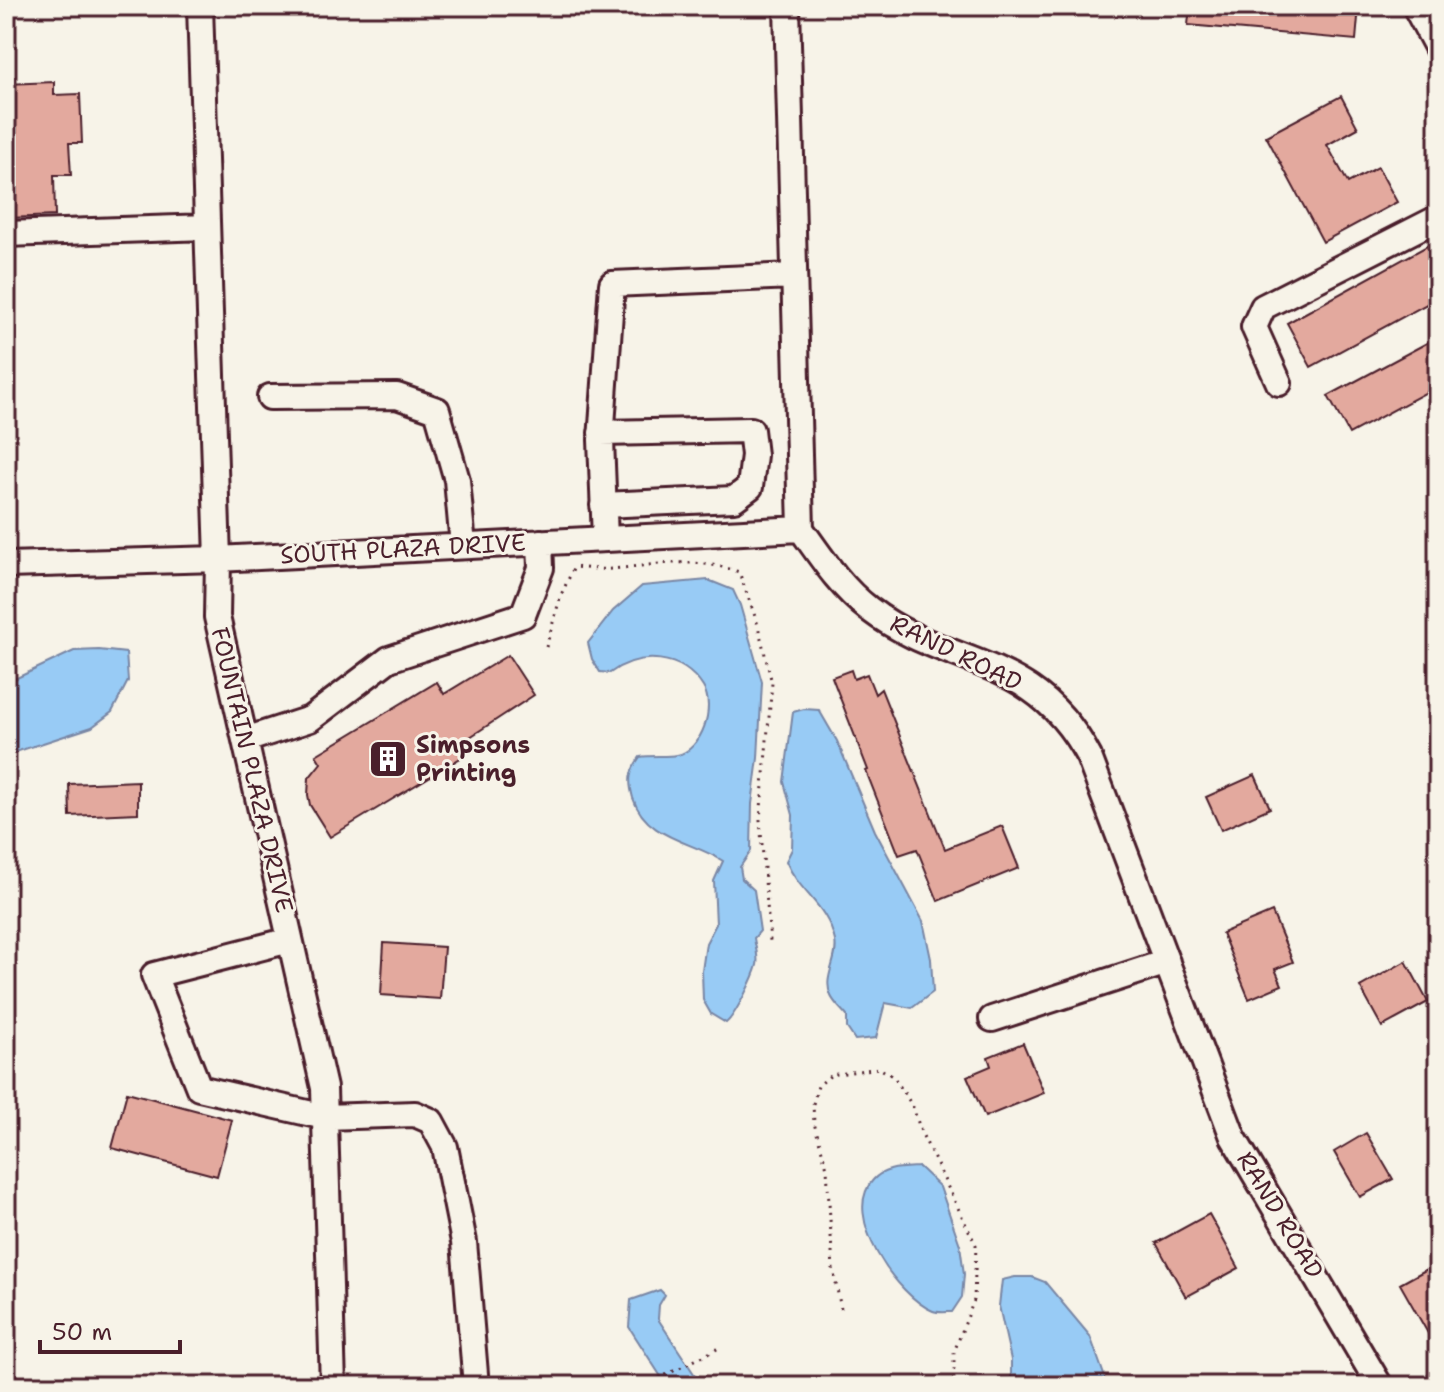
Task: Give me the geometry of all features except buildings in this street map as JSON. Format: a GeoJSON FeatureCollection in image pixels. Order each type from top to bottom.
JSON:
{"type":"FeatureCollection","features":[{"type":"Feature","properties":{"kind":"street","name":"FOUNTAIN PLAZA DRIVE"},"geometry":{"type":"LineString","coordinates":[[200,6],[218,559],[217,617],[324,1088],[333,1386]]}},
{"type":"Feature","properties":{"kind":"street"},"geometry":{"type":"LineString","coordinates":[[787,6],[801,529]]}},
{"type":"Feature","properties":{"kind":"street"},"geometry":{"type":"LineString","coordinates":[[1415,6],[1438,49]]}},
{"type":"Feature","properties":{"kind":"street"},"geometry":{"type":"LineString","coordinates":[[1279,383],[1254,327],[1263,307],[1438,218]]}},
{"type":"Feature","properties":{"kind":"street"},"geometry":{"type":"LineString","coordinates":[[6,234],[207,227]]}},
{"type":"Feature","properties":{"kind":"street"},"geometry":{"type":"LineString","coordinates":[[605,539],[601,433],[612,284],[794,276]]}},
{"type":"Feature","properties":{"kind":"street"},"geometry":{"type":"LineString","coordinates":[[270,397],[397,396],[437,410],[457,480],[463,546]]}},
{"type":"Feature","properties":{"kind":"street"},"geometry":{"type":"LineString","coordinates":[[601,433],[751,430],[754,455],[750,487],[734,499],[603,505]]}},
{"type":"Feature","properties":{"kind":"street","name":"SOUTH PLAZA DRIVE"},"geometry":{"type":"LineString","coordinates":[[6,565],[218,559],[801,529]]}},
{"type":"Feature","properties":{"kind":"street","name":"RAND ROAD"},"geometry":{"type":"LineString","coordinates":[[801,529],[842,583],[867,608],[895,626],[1000,670],[1029,687],[1075,731],[1089,757],[1233,1137],[1380,1386]]}},
{"type":"Feature","properties":{"kind":"street"},"geometry":{"type":"LineString","coordinates":[[245,740],[310,719],[389,659],[523,615],[541,568],[540,542]]}},
{"type":"Feature","properties":{"kind":"street"},"geometry":{"type":"LineString","coordinates":[[290,940],[154,975],[199,1088],[325,1117],[415,1114],[431,1121],[445,1147],[464,1242],[476,1386]]}},
{"type":"Feature","properties":{"kind":"street"},"geometry":{"type":"LineString","coordinates":[[992,1019],[1167,962]]}},
{"type":"Feature","properties":{"kind":"path"},"geometry":{"type":"LineString","coordinates":[[546,647],[561,595],[574,567],[610,570],[660,562],[702,563],[739,572],[757,622],[772,683],[760,820],[770,941]]}},
{"type":"Feature","properties":{"kind":"path"},"geometry":{"type":"LineString","coordinates":[[841,1309],[832,1255],[827,1168],[816,1132],[813,1104],[818,1086],[831,1075],[879,1068],[894,1077],[913,1107],[921,1132],[976,1245],[974,1300],[954,1352],[954,1386]]}},
{"type":"Feature","properties":{"kind":"path"},"geometry":{"type":"LineString","coordinates":[[644,1386],[719,1348]]}},
{"type":"Feature","properties":{"kind":"water"},"geometry":{"type":"Polygon","coordinates":[[[708,580],[733,590],[762,682],[751,851],[740,867],[742,879],[754,890],[760,931],[754,938],[757,962],[744,996],[726,1023],[711,1014],[703,1000],[702,971],[706,943],[716,924],[714,881],[723,861],[659,831],[648,822],[639,812],[630,781],[640,757],[677,755],[693,745],[704,727],[707,695],[694,676],[684,668],[660,659],[634,661],[610,673],[600,672],[592,659],[588,643],[613,611],[642,586],[708,580]]]}},
{"type":"Feature","properties":{"kind":"water"},"geometry":{"type":"Polygon","coordinates":[[[74,651],[126,653],[128,681],[112,712],[92,727],[6,755],[6,683],[74,651]]]}},
{"type":"Feature","properties":{"kind":"water"},"geometry":{"type":"Polygon","coordinates":[[[819,710],[837,741],[875,831],[923,921],[931,959],[933,992],[912,1008],[885,1003],[876,1038],[855,1040],[847,1028],[847,1016],[834,1001],[829,989],[836,948],[831,928],[786,861],[792,849],[793,815],[784,782],[793,712],[819,710]]]}},
{"type":"Feature","properties":{"kind":"water"},"geometry":{"type":"Polygon","coordinates":[[[919,1167],[940,1187],[960,1245],[964,1274],[962,1297],[952,1312],[933,1311],[904,1290],[890,1273],[868,1233],[864,1213],[865,1195],[873,1180],[894,1169],[919,1167]]]}},
{"type":"Feature","properties":{"kind":"water"},"geometry":{"type":"Polygon","coordinates":[[[1032,1277],[1045,1282],[1090,1336],[1105,1386],[1011,1386],[1011,1360],[999,1306],[1002,1280],[1032,1277]]]}},
{"type":"Feature","properties":{"kind":"water"},"geometry":{"type":"Polygon","coordinates":[[[660,1290],[665,1295],[659,1305],[658,1319],[702,1386],[667,1386],[629,1327],[631,1300],[660,1290]]]}},
{"type":"Feature","properties":{"kind":"place","name":"Simpsons Printing"},"geometry":{"type":"Point","coordinates":[388,759]}}]}
